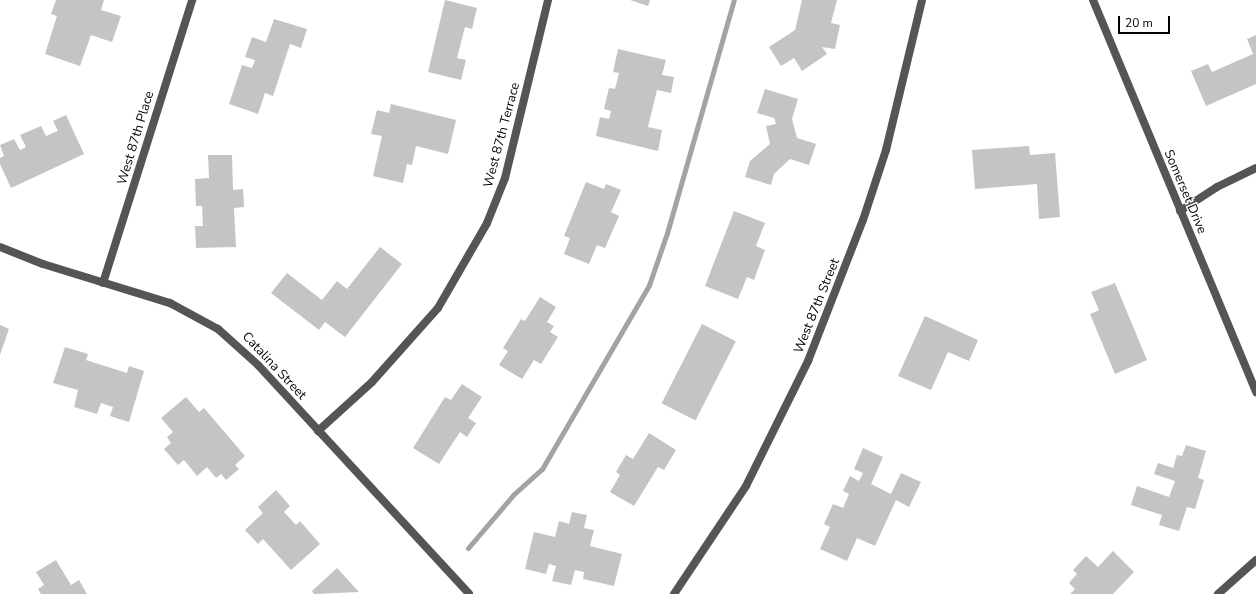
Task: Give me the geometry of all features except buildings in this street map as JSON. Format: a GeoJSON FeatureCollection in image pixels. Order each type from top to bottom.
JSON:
{"type":"FeatureCollection","features":[{"type":"Feature","properties":{"kind":"street","name":"West 87th Place"},"geometry":{"type":"LineString","coordinates":[[103,283],[192,0]]}},
{"type":"Feature","properties":{"kind":"street","name":"West 87th Terrace"},"geometry":{"type":"LineString","coordinates":[[318,431],[372,382],[438,308],[487,223],[505,178],[548,0]]}},
{"type":"Feature","properties":{"kind":"street","name":"West 87th Street"},"geometry":{"type":"LineString","coordinates":[[674,594],[746,486],[776,430],[811,354],[861,227],[886,150],[922,0]]}},
{"type":"Feature","properties":{"kind":"street","name":"Somerset Drive"},"geometry":{"type":"LineString","coordinates":[[1093,0],[1256,392]]}},
{"type":"Feature","properties":{"kind":"street"},"geometry":{"type":"LineString","coordinates":[[1180,211],[1217,187],[1256,168]]}},
{"type":"Feature","properties":{"kind":"street","name":"Catalina Street"},"geometry":{"type":"LineString","coordinates":[[0,247],[103,283],[170,303],[218,329],[258,364],[469,594]]}},
{"type":"Feature","properties":{"kind":"street"},"geometry":{"type":"LineString","coordinates":[[1218,594],[1256,560]]}},
{"type":"Feature","properties":{"kind":"waterway"},"geometry":{"type":"LineString","coordinates":[[468,548],[514,494],[542,469],[649,285],[667,233],[734,0]]}}]}
